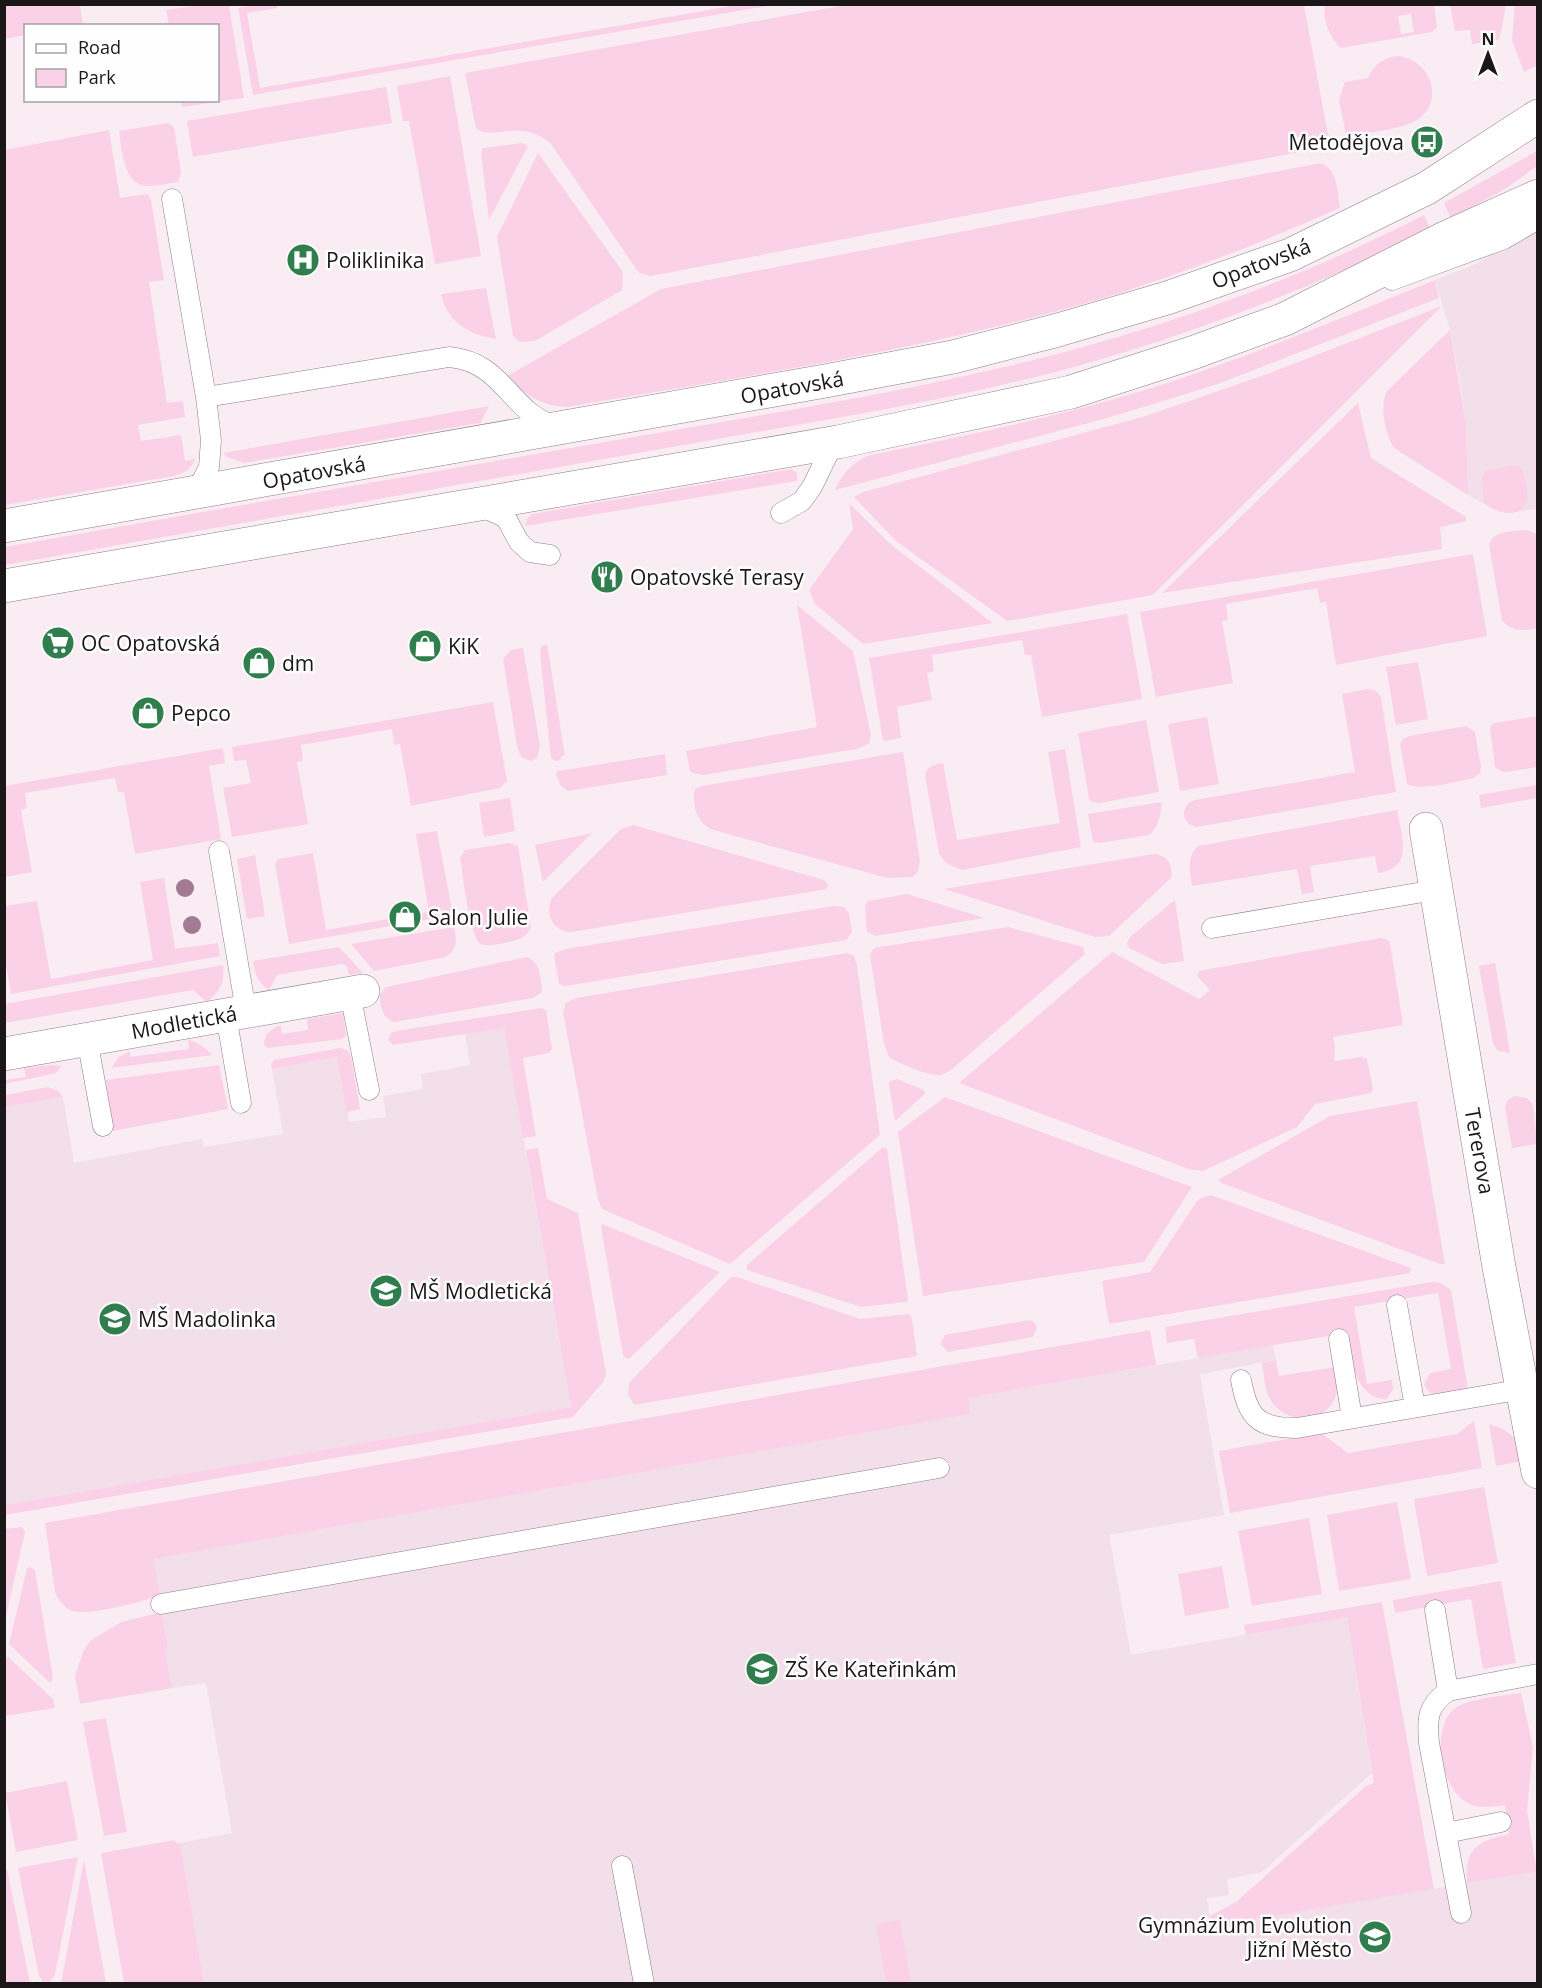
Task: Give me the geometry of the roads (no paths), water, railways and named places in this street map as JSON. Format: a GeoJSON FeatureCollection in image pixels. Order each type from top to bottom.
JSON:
{"type":"FeatureCollection","features":[{"type":"Feature","properties":{"kind":"main road","name":"Opatovská"},"geometry":{"type":"LineString","coordinates":[[4,526],[814,383],[953,357],[1058,330],[1167,298],[1290,255],[1427,188],[1538,116]]}},
{"type":"Feature","properties":{"kind":"main road"},"geometry":{"type":"LineString","coordinates":[[4,586],[838,442],[1071,392],[1192,353],[1285,319],[1447,237],[1538,196]]}},
{"type":"Feature","properties":{"kind":"main road","name":"Tererova"},"geometry":{"type":"LineString","coordinates":[[1426,829],[1499,1267],[1538,1472]]}},
{"type":"Feature","properties":{"kind":"main road","name":"Modletická"},"geometry":{"type":"LineString","coordinates":[[4,1054],[357,992]]}},
{"type":"Feature","properties":{"kind":"lane"},"geometry":{"type":"LineString","coordinates":[[172,199],[206,397],[211,440],[209,467],[202,481],[186,495]]}},
{"type":"Feature","properties":{"kind":"lane"},"geometry":{"type":"LineString","coordinates":[[1285,319],[1504,239],[1538,219]]}},
{"type":"Feature","properties":{"kind":"lane"},"geometry":{"type":"LineString","coordinates":[[206,397],[449,357],[475,363],[492,373],[530,413],[556,428]]}},
{"type":"Feature","properties":{"kind":"lane"},"geometry":{"type":"LineString","coordinates":[[781,513],[802,501],[812,487],[829,452],[838,442]]}},
{"type":"Feature","properties":{"kind":"lane"},"geometry":{"type":"LineString","coordinates":[[467,506],[489,510],[506,518],[519,542],[530,552],[549,555]]}},
{"type":"Feature","properties":{"kind":"lane"},"geometry":{"type":"LineString","coordinates":[[219,851],[236,1013],[241,1102]]}},
{"type":"Feature","properties":{"kind":"lane"},"geometry":{"type":"LineString","coordinates":[[1212,928],[1435,890]]}},
{"type":"Feature","properties":{"kind":"lane"},"geometry":{"type":"LineString","coordinates":[[357,992],[369,1090]]}},
{"type":"Feature","properties":{"kind":"lane"},"geometry":{"type":"LineString","coordinates":[[87,1040],[103,1126]]}},
{"type":"Feature","properties":{"kind":"lane"},"geometry":{"type":"LineString","coordinates":[[1397,1305],[1415,1407]]}},
{"type":"Feature","properties":{"kind":"lane"},"geometry":{"type":"LineString","coordinates":[[1339,1339],[1352,1418]]}},
{"type":"Feature","properties":{"kind":"lane"},"geometry":{"type":"LineString","coordinates":[[1241,1380],[1245,1398],[1254,1417],[1271,1426],[1297,1428],[1523,1389]]}},
{"type":"Feature","properties":{"kind":"lane"},"geometry":{"type":"LineString","coordinates":[[161,1604],[939,1468]]}},
{"type":"Feature","properties":{"kind":"lane"},"geometry":{"type":"LineString","coordinates":[[1435,1610],[1448,1691]]}},
{"type":"Feature","properties":{"kind":"lane"},"geometry":{"type":"LineString","coordinates":[[1461,1913],[1429,1743],[1427,1723],[1430,1710],[1438,1698],[1448,1691],[1538,1674]]}},
{"type":"Feature","properties":{"kind":"lane"},"geometry":{"type":"LineString","coordinates":[[1446,1833],[1501,1822]]}},
{"type":"Feature","properties":{"kind":"lane"},"geometry":{"type":"LineString","coordinates":[[622,1866],[644,1983]]}},
{"type":"Feature","properties":{"kind":"place","name":"Metodějova"},"geometry":{"type":"Point","coordinates":[1427,142]}},
{"type":"Feature","properties":{"kind":"place","name":"Poliklinika"},"geometry":{"type":"Point","coordinates":[303,260]}},
{"type":"Feature","properties":{"kind":"place","name":"Opatovské Terasy"},"geometry":{"type":"Point","coordinates":[607,577]}},
{"type":"Feature","properties":{"kind":"place","name":"OC Opatovská"},"geometry":{"type":"Point","coordinates":[58,643]}},
{"type":"Feature","properties":{"kind":"place","name":"KiK"},"geometry":{"type":"Point","coordinates":[425,646]}},
{"type":"Feature","properties":{"kind":"place","name":"dm"},"geometry":{"type":"Point","coordinates":[259,663]}},
{"type":"Feature","properties":{"kind":"place","name":"Pepco"},"geometry":{"type":"Point","coordinates":[148,713]}},
{"type":"Feature","properties":{"kind":"place","name":"Salon Julie"},"geometry":{"type":"Point","coordinates":[405,917]}},
{"type":"Feature","properties":{"kind":"place","name":"MŠ Modletická"},"geometry":{"type":"Point","coordinates":[386,1291]}},
{"type":"Feature","properties":{"kind":"place","name":"MŠ Madolinka"},"geometry":{"type":"Point","coordinates":[115,1319]}},
{"type":"Feature","properties":{"kind":"place","name":"ZŠ Ke Kateřinkám"},"geometry":{"type":"Point","coordinates":[762,1669]}},
{"type":"Feature","properties":{"kind":"place","name":"Gymnázium Evolution Jižní Město"},"geometry":{"type":"Point","coordinates":[1375,1937]}}]}
